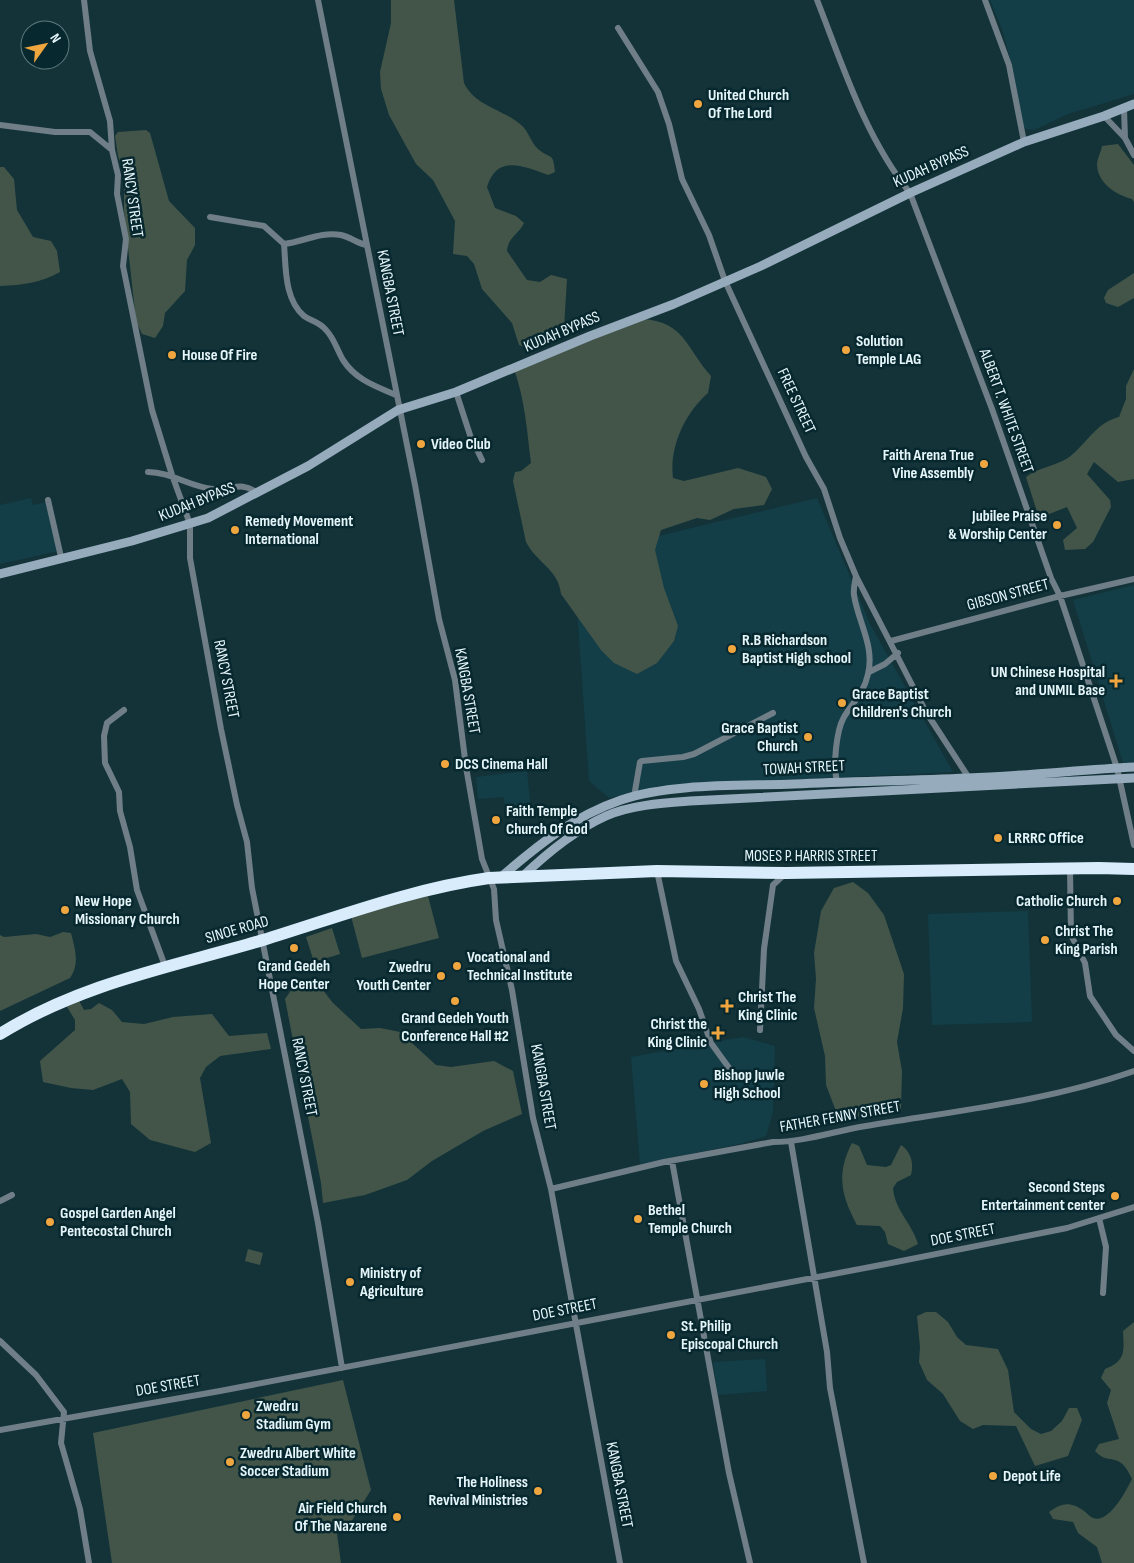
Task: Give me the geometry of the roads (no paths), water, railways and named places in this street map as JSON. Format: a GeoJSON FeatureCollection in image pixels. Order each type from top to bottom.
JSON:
{"type":"FeatureCollection","features":[{"type":"Feature","properties":{"kind":"highway","name":"MOSES P. HARRIS STREET"},"geometry":{"type":"LineString","coordinates":[[495,878],[657,871],[786,873],[1134,869]]}},
{"type":"Feature","properties":{"kind":"highway","name":"SINOE ROAD"},"geometry":{"type":"LineString","coordinates":[[0,1034],[11,1027],[103,985],[262,940],[401,895],[440,885],[495,878]]}},
{"type":"Feature","properties":{"kind":"street","name":"RANCY STREET"},"geometry":{"type":"LineString","coordinates":[[84,0],[90,51],[110,121],[112,150],[118,176],[117,194],[126,239],[123,266],[152,410],[172,475],[190,524],[190,558],[221,729],[237,805],[248,842],[252,888],[318,1223],[342,1368]]}},
{"type":"Feature","properties":{"kind":"street","name":"KANGBA STREET"},"geometry":{"type":"LineString","coordinates":[[318,0],[398,410],[415,485],[439,619],[455,680],[466,767],[482,860],[495,878],[496,920],[512,990],[533,1118],[551,1189],[620,1563]]}},
{"type":"Feature","properties":{"kind":"street","name":"ALBERT T. WHITE STREET"},"geometry":{"type":"LineString","coordinates":[[817,0],[863,116],[900,180],[910,193],[992,409],[1051,578],[1060,596],[1117,768],[1134,845]]}},
{"type":"Feature","properties":{"kind":"street"},"geometry":{"type":"LineString","coordinates":[[985,0],[1009,65],[1024,142]]}},
{"type":"Feature","properties":{"kind":"street","name":"FREE STREET"},"geometry":{"type":"LineString","coordinates":[[618,28],[658,92],[669,124],[682,179],[709,235],[725,281],[806,457],[824,489],[840,538],[856,576],[898,653],[926,712],[968,778]]}},
{"type":"Feature","properties":{"kind":"street"},"geometry":{"type":"LineString","coordinates":[[1124,138],[1124,109],[1134,104]]}},
{"type":"Feature","properties":{"kind":"street","name":"KUDAH BYPASS"},"geometry":{"type":"LineString","coordinates":[[0,574],[60,557],[85,554],[190,524],[258,493],[308,466],[398,410],[456,392],[590,336],[674,304],[910,193],[1024,142],[1104,116],[1134,104]]}},
{"type":"Feature","properties":{"kind":"street"},"geometry":{"type":"LineString","coordinates":[[1104,116],[1124,138],[1134,155]]}},
{"type":"Feature","properties":{"kind":"street"},"geometry":{"type":"LineString","coordinates":[[0,125],[55,132],[90,132],[112,150]]}},
{"type":"Feature","properties":{"kind":"street"},"geometry":{"type":"LineString","coordinates":[[210,217],[264,226],[284,244],[287,281],[294,304],[304,316],[320,323],[327,330],[343,359],[358,378],[396,395]]}},
{"type":"Feature","properties":{"kind":"street"},"geometry":{"type":"LineString","coordinates":[[284,244],[324,234],[343,235],[356,243],[366,245]]}},
{"type":"Feature","properties":{"kind":"street"},"geometry":{"type":"LineString","coordinates":[[456,392],[470,434],[482,460]]}},
{"type":"Feature","properties":{"kind":"street"},"geometry":{"type":"LineString","coordinates":[[148,472],[172,475],[214,489],[244,485],[258,493]]}},
{"type":"Feature","properties":{"kind":"street"},"geometry":{"type":"LineString","coordinates":[[48,500],[60,557]]}},
{"type":"Feature","properties":{"kind":"street"},"geometry":{"type":"LineString","coordinates":[[837,781],[835,771],[840,726],[845,715],[858,699],[869,672],[867,638],[853,594],[856,576]]}},
{"type":"Feature","properties":{"kind":"street","name":"GIBSON STREET"},"geometry":{"type":"LineString","coordinates":[[891,641],[1060,596],[1134,579]]}},
{"type":"Feature","properties":{"kind":"street"},"geometry":{"type":"LineString","coordinates":[[869,672],[885,664],[898,653]]}},
{"type":"Feature","properties":{"kind":"street"},"geometry":{"type":"LineString","coordinates":[[124,710],[107,723],[104,736],[105,763],[119,792],[120,811],[130,847],[137,890],[165,966]]}},
{"type":"Feature","properties":{"kind":"street"},"geometry":{"type":"LineString","coordinates":[[635,791],[640,762],[694,754],[772,713]]}},
{"type":"Feature","properties":{"kind":"street","name":"TOWAH STREET"},"geometry":{"type":"LineString","coordinates":[[495,878],[553,834],[584,814],[623,799],[680,790],[837,781],[968,778],[1134,768]]}},
{"type":"Feature","properties":{"kind":"street","name":"TOWAH STREET"},"geometry":{"type":"LineString","coordinates":[[521,877],[542,858],[588,825],[608,815],[649,806],[690,801],[1134,778]]}},
{"type":"Feature","properties":{"kind":"street"},"geometry":{"type":"LineString","coordinates":[[1070,869],[1071,935],[1086,962],[1090,996],[1116,1035],[1134,1051]]}},
{"type":"Feature","properties":{"kind":"street"},"geometry":{"type":"LineString","coordinates":[[657,871],[676,961],[699,1009],[710,1042],[732,1072]]}},
{"type":"Feature","properties":{"kind":"street"},"geometry":{"type":"LineString","coordinates":[[760,1030],[764,949],[774,885],[786,873]]}},
{"type":"Feature","properties":{"kind":"street"},"geometry":{"type":"LineString","coordinates":[[0,1043],[11,1027]]}},
{"type":"Feature","properties":{"kind":"street","name":"FATHER FENNY STREET"},"geometry":{"type":"LineString","coordinates":[[551,1189],[672,1161],[773,1142],[791,1142],[834,1131],[1060,1093],[1134,1071]]}},
{"type":"Feature","properties":{"kind":"street"},"geometry":{"type":"LineString","coordinates":[[791,1142],[827,1352],[830,1388],[864,1563]]}},
{"type":"Feature","properties":{"kind":"street"},"geometry":{"type":"LineString","coordinates":[[672,1161],[728,1473],[750,1563]]}},
{"type":"Feature","properties":{"kind":"street"},"geometry":{"type":"LineString","coordinates":[[0,1201],[12,1195]]}},
{"type":"Feature","properties":{"kind":"street","name":"DOE STREET"},"geometry":{"type":"LineString","coordinates":[[0,1430],[342,1368],[1020,1238],[1100,1218],[1134,1207]]}},
{"type":"Feature","properties":{"kind":"street"},"geometry":{"type":"LineString","coordinates":[[1100,1218],[1106,1246],[1103,1293]]}},
{"type":"Feature","properties":{"kind":"street"},"geometry":{"type":"LineString","coordinates":[[0,1341],[36,1375],[64,1412],[61,1443],[80,1509],[89,1563]]}},
{"type":"Feature","properties":{"kind":"place","name":"United Church Of The Lord"},"geometry":{"type":"Point","coordinates":[698,104]}},
{"type":"Feature","properties":{"kind":"place","name":"Solution Temple LAG"},"geometry":{"type":"Point","coordinates":[846,350]}},
{"type":"Feature","properties":{"kind":"place","name":"House Of Fire"},"geometry":{"type":"Point","coordinates":[172,355]}},
{"type":"Feature","properties":{"kind":"place","name":"Video Club"},"geometry":{"type":"Point","coordinates":[421,444]}},
{"type":"Feature","properties":{"kind":"place","name":"Faith Arena True Vine Assembly"},"geometry":{"type":"Point","coordinates":[984,464]}},
{"type":"Feature","properties":{"kind":"place","name":"Jubilee Praise & Worship Center"},"geometry":{"type":"Point","coordinates":[1057,525]}},
{"type":"Feature","properties":{"kind":"place","name":"Remedy Movement International"},"geometry":{"type":"Point","coordinates":[235,530]}},
{"type":"Feature","properties":{"kind":"place","name":"R.B Richardson Baptist High school"},"geometry":{"type":"Point","coordinates":[732,649]}},
{"type":"Feature","properties":{"kind":"place","name":"UN Chinese Hospital and UNMIL Base"},"geometry":{"type":"Point","coordinates":[1116,681]}},
{"type":"Feature","properties":{"kind":"place","name":"Grace Baptist Children's Church"},"geometry":{"type":"Point","coordinates":[842,703]}},
{"type":"Feature","properties":{"kind":"place","name":"Grace Baptist Church"},"geometry":{"type":"Point","coordinates":[808,737]}},
{"type":"Feature","properties":{"kind":"place","name":"DCS Cinema Hall"},"geometry":{"type":"Point","coordinates":[445,764]}},
{"type":"Feature","properties":{"kind":"place","name":"Faith Temple Church Of God"},"geometry":{"type":"Point","coordinates":[496,820]}},
{"type":"Feature","properties":{"kind":"place","name":"LRRRC Office"},"geometry":{"type":"Point","coordinates":[998,838]}},
{"type":"Feature","properties":{"kind":"place","name":"Catholic Church"},"geometry":{"type":"Point","coordinates":[1117,901]}},
{"type":"Feature","properties":{"kind":"place","name":"New Hope Missionary Church"},"geometry":{"type":"Point","coordinates":[65,910]}},
{"type":"Feature","properties":{"kind":"place","name":"Christ The King Parish"},"geometry":{"type":"Point","coordinates":[1045,940]}},
{"type":"Feature","properties":{"kind":"place","name":"Grand Gedeh Hope Center"},"geometry":{"type":"Point","coordinates":[294,948]}},
{"type":"Feature","properties":{"kind":"place","name":"Vocational and Technical Institute"},"geometry":{"type":"Point","coordinates":[457,966]}},
{"type":"Feature","properties":{"kind":"place","name":"Zwedru Youth Center"},"geometry":{"type":"Point","coordinates":[441,976]}},
{"type":"Feature","properties":{"kind":"place","name":"Grand Gedeh Youth Conference Hall #2"},"geometry":{"type":"Point","coordinates":[455,1001]}},
{"type":"Feature","properties":{"kind":"place","name":"Christ The King Clinic"},"geometry":{"type":"Point","coordinates":[727,1006]}},
{"type":"Feature","properties":{"kind":"place","name":"Christ the King Clinic"},"geometry":{"type":"Point","coordinates":[718,1033]}},
{"type":"Feature","properties":{"kind":"place","name":"Bishop Juwle High School"},"geometry":{"type":"Point","coordinates":[704,1084]}},
{"type":"Feature","properties":{"kind":"place","name":"Second Steps Entertainment center"},"geometry":{"type":"Point","coordinates":[1115,1196]}},
{"type":"Feature","properties":{"kind":"place","name":"Bethel Temple Church"},"geometry":{"type":"Point","coordinates":[638,1219]}},
{"type":"Feature","properties":{"kind":"place","name":"Gospel Garden Angel Pentecostal Church"},"geometry":{"type":"Point","coordinates":[50,1222]}},
{"type":"Feature","properties":{"kind":"place","name":"Ministry of Agriculture"},"geometry":{"type":"Point","coordinates":[350,1282]}},
{"type":"Feature","properties":{"kind":"place","name":"St. Philip Episcopal Church"},"geometry":{"type":"Point","coordinates":[671,1335]}},
{"type":"Feature","properties":{"kind":"place","name":"Zwedru Stadium Gym"},"geometry":{"type":"Point","coordinates":[246,1415]}},
{"type":"Feature","properties":{"kind":"place","name":"Zwedru Albert White Soccer Stadium"},"geometry":{"type":"Point","coordinates":[230,1462]}},
{"type":"Feature","properties":{"kind":"place","name":"Depot Life"},"geometry":{"type":"Point","coordinates":[993,1476]}},
{"type":"Feature","properties":{"kind":"place","name":"The Holiness Revival Ministries"},"geometry":{"type":"Point","coordinates":[538,1491]}},
{"type":"Feature","properties":{"kind":"place","name":"Air Field Church Of The Nazarene"},"geometry":{"type":"Point","coordinates":[397,1517]}}]}
